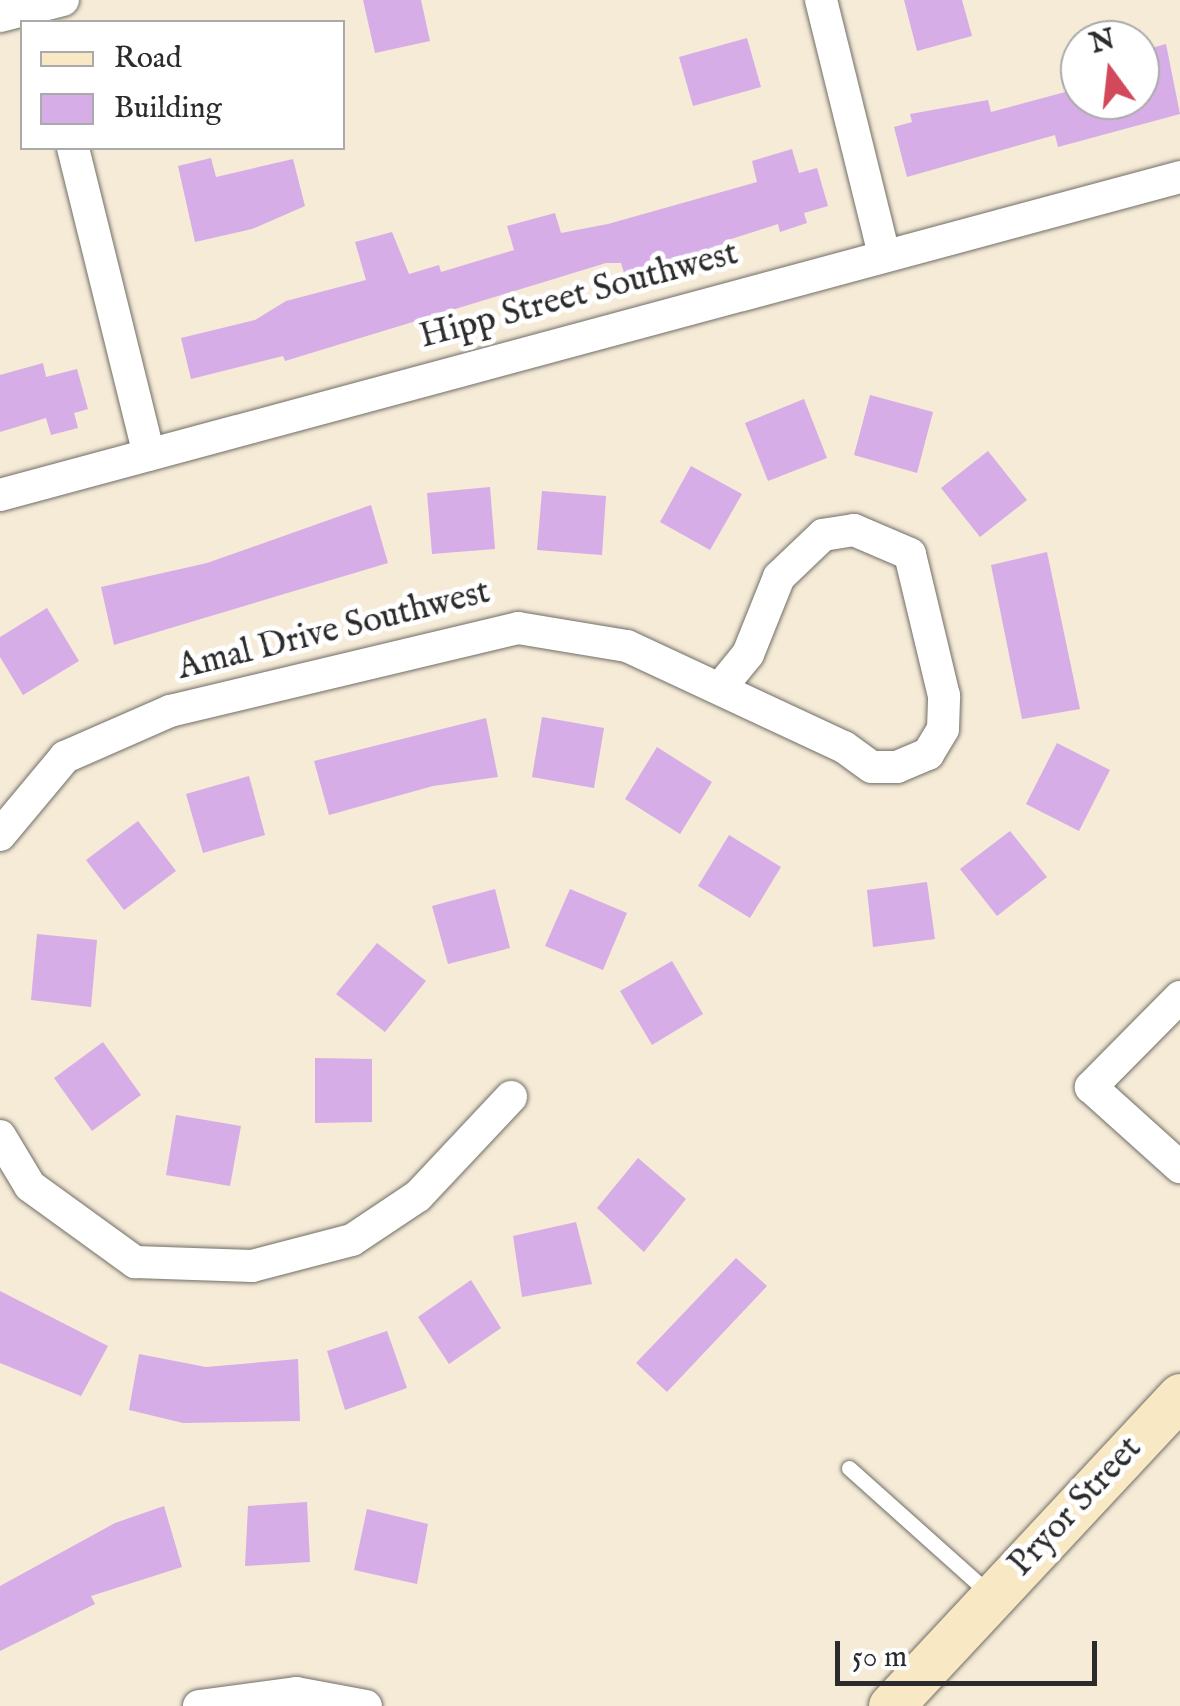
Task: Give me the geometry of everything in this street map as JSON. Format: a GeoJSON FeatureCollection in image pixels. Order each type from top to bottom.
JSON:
{"type":"FeatureCollection","features":[{"type":"Feature","properties":{"kind":"main road","name":"Pryor Street"},"geometry":{"type":"LineString","coordinates":[[891,1706],[1180,1396]]}},
{"type":"Feature","properties":{"kind":"street"},"geometry":{"type":"LineString","coordinates":[[820,0],[884,254]]}},
{"type":"Feature","properties":{"kind":"street"},"geometry":{"type":"LineString","coordinates":[[0,16],[45,7]]}},
{"type":"Feature","properties":{"kind":"street"},"geometry":{"type":"LineString","coordinates":[[74,150],[149,455]]}},
{"type":"Feature","properties":{"kind":"street","name":"Hipp Street Southwest"},"geometry":{"type":"LineString","coordinates":[[0,496],[1180,177]]}},
{"type":"Feature","properties":{"kind":"street","name":"Amal Drive Southwest"},"geometry":{"type":"LineString","coordinates":[[0,835],[65,757],[170,711],[518,628],[627,646],[722,688],[872,767],[898,767],[928,754],[943,729],[944,696],[910,554],[854,530],[823,534],[779,577],[748,654],[722,688]]}},
{"type":"Feature","properties":{"kind":"street"},"geometry":{"type":"LineString","coordinates":[[1180,997],[1091,1087],[1180,1167]]}},
{"type":"Feature","properties":{"kind":"street"},"geometry":{"type":"LineString","coordinates":[[0,1136],[30,1186],[134,1262],[252,1266],[352,1240],[418,1196],[511,1097]]}},
{"type":"Feature","properties":{"kind":"street"},"geometry":{"type":"LineString","coordinates":[[199,1706],[296,1694],[366,1706]]}},
{"type":"Feature","properties":{"kind":"lane"},"geometry":{"type":"LineString","coordinates":[[849,1468],[993,1597]]}},
{"type":"Feature","properties":{"kind":"building"},"geometry":{"type":"Polygon","coordinates":[[[363,0],[421,0],[430,41],[375,53],[363,0]]]}},
{"type":"Feature","properties":{"kind":"building"},"geometry":{"type":"Polygon","coordinates":[[[904,0],[962,0],[972,36],[917,51],[904,0]]]}},
{"type":"Feature","properties":{"kind":"building"},"geometry":{"type":"Polygon","coordinates":[[[747,38],[761,87],[693,106],[679,57],[747,38]]]}},
{"type":"Feature","properties":{"kind":"building"},"geometry":{"type":"Polygon","coordinates":[[[1166,44],[1180,114],[1160,119],[1160,46],[1166,44]]]}},
{"type":"Feature","properties":{"kind":"building"},"geometry":{"type":"Polygon","coordinates":[[[1060,93],[1060,120],[1158,120],[1058,147],[1055,135],[907,177],[894,127],[912,122],[910,114],[988,100],[991,112],[1060,93]]]}},
{"type":"Feature","properties":{"kind":"building"},"geometry":{"type":"Polygon","coordinates":[[[792,149],[799,173],[817,168],[828,206],[804,213],[807,223],[780,232],[778,224],[725,241],[727,248],[625,276],[621,263],[606,263],[285,361],[283,356],[191,379],[181,338],[255,320],[286,301],[366,280],[355,242],[392,232],[409,274],[439,265],[441,272],[514,250],[507,226],[555,213],[561,233],[608,224],[757,182],[752,161],[792,149]]]}},
{"type":"Feature","properties":{"kind":"building"},"geometry":{"type":"Polygon","coordinates":[[[211,158],[216,177],[293,159],[305,206],[252,229],[195,242],[178,166],[211,158]]]}},
{"type":"Feature","properties":{"kind":"building"},"geometry":{"type":"Polygon","coordinates":[[[43,363],[46,377],[77,369],[88,409],[74,413],[78,428],[51,435],[46,418],[0,432],[0,375],[43,363]]]}},
{"type":"Feature","properties":{"kind":"building"},"geometry":{"type":"Polygon","coordinates":[[[870,395],[933,412],[917,473],[854,455],[870,395]]]}},
{"type":"Feature","properties":{"kind":"building"},"geometry":{"type":"Polygon","coordinates":[[[804,399],[827,458],[768,481],[745,423],[804,399]]]}},
{"type":"Feature","properties":{"kind":"building"},"geometry":{"type":"Polygon","coordinates":[[[988,451],[1027,500],[980,537],[941,488],[988,451]]]}},
{"type":"Feature","properties":{"kind":"building"},"geometry":{"type":"Polygon","coordinates":[[[691,466],[742,494],[710,550],[660,522],[691,466]]]}},
{"type":"Feature","properties":{"kind":"building"},"geometry":{"type":"Polygon","coordinates":[[[490,487],[495,549],[432,554],[427,493],[490,487]]]}},
{"type":"Feature","properties":{"kind":"building"},"geometry":{"type":"Polygon","coordinates":[[[542,491],[606,496],[602,555],[537,550],[542,491]]]}},
{"type":"Feature","properties":{"kind":"building"},"geometry":{"type":"Polygon","coordinates":[[[371,505],[388,563],[114,645],[101,587],[207,563],[371,505]]]}},
{"type":"Feature","properties":{"kind":"building"},"geometry":{"type":"Polygon","coordinates":[[[1047,552],[1080,709],[1022,719],[991,565],[1047,552]]]}},
{"type":"Feature","properties":{"kind":"building"},"geometry":{"type":"Polygon","coordinates":[[[47,608],[79,661],[23,695],[0,657],[0,637],[47,608]]]}},
{"type":"Feature","properties":{"kind":"building"},"geometry":{"type":"Polygon","coordinates":[[[542,717],[604,728],[594,788],[532,777],[542,717]]]}},
{"type":"Feature","properties":{"kind":"building"},"geometry":{"type":"Polygon","coordinates":[[[486,718],[498,777],[433,786],[329,815],[314,761],[486,718]]]}},
{"type":"Feature","properties":{"kind":"building"},"geometry":{"type":"Polygon","coordinates":[[[1057,743],[1110,770],[1079,831],[1026,804],[1057,743]]]}},
{"type":"Feature","properties":{"kind":"building"},"geometry":{"type":"Polygon","coordinates":[[[657,747],[712,782],[680,834],[625,799],[657,747]]]}},
{"type":"Feature","properties":{"kind":"building"},"geometry":{"type":"Polygon","coordinates":[[[249,776],[265,835],[203,853],[186,794],[249,776]]]}},
{"type":"Feature","properties":{"kind":"building"},"geometry":{"type":"Polygon","coordinates":[[[138,821],[176,871],[124,910],[86,860],[138,821]]]}},
{"type":"Feature","properties":{"kind":"building"},"geometry":{"type":"Polygon","coordinates":[[[1010,831],[1047,877],[997,916],[960,869],[1010,831]]]}},
{"type":"Feature","properties":{"kind":"building"},"geometry":{"type":"Polygon","coordinates":[[[729,835],[781,867],[750,918],[698,886],[729,835]]]}},
{"type":"Feature","properties":{"kind":"building"},"geometry":{"type":"Polygon","coordinates":[[[927,882],[935,939],[873,947],[867,890],[927,882]]]}},
{"type":"Feature","properties":{"kind":"building"},"geometry":{"type":"Polygon","coordinates":[[[495,889],[510,948],[448,964],[432,906],[495,889]]]}},
{"type":"Feature","properties":{"kind":"building"},"geometry":{"type":"Polygon","coordinates":[[[570,889],[627,913],[603,970],[545,946],[570,889]]]}},
{"type":"Feature","properties":{"kind":"building"},"geometry":{"type":"Polygon","coordinates":[[[37,934],[97,940],[91,1007],[31,1000],[37,934]]]}},
{"type":"Feature","properties":{"kind":"building"},"geometry":{"type":"Polygon","coordinates":[[[377,943],[426,981],[385,1032],[336,994],[377,943]]]}},
{"type":"Feature","properties":{"kind":"building"},"geometry":{"type":"Polygon","coordinates":[[[672,961],[703,1014],[652,1045],[620,991],[672,961]]]}},
{"type":"Feature","properties":{"kind":"building"},"geometry":{"type":"Polygon","coordinates":[[[103,1042],[141,1095],[92,1131],[54,1078],[103,1042]]]}},
{"type":"Feature","properties":{"kind":"building"},"geometry":{"type":"Polygon","coordinates":[[[315,1058],[372,1059],[372,1122],[315,1123],[315,1058]]]}},
{"type":"Feature","properties":{"kind":"building"},"geometry":{"type":"Polygon","coordinates":[[[176,1115],[241,1126],[230,1186],[166,1175],[176,1115]]]}},
{"type":"Feature","properties":{"kind":"building"},"geometry":{"type":"Polygon","coordinates":[[[638,1158],[686,1199],[644,1252],[597,1208],[638,1158]]]}},
{"type":"Feature","properties":{"kind":"building"},"geometry":{"type":"Polygon","coordinates":[[[576,1222],[592,1284],[522,1297],[513,1236],[576,1222]]]}},
{"type":"Feature","properties":{"kind":"building"},"geometry":{"type":"Polygon","coordinates":[[[736,1258],[767,1286],[667,1392],[636,1363],[736,1258]]]}},
{"type":"Feature","properties":{"kind":"building"},"geometry":{"type":"Polygon","coordinates":[[[471,1280],[501,1328],[449,1364],[418,1317],[471,1280]]]}},
{"type":"Feature","properties":{"kind":"building"},"geometry":{"type":"Polygon","coordinates":[[[0,1291],[108,1346],[81,1396],[0,1363],[0,1291]]]}},
{"type":"Feature","properties":{"kind":"building"},"geometry":{"type":"Polygon","coordinates":[[[387,1331],[407,1388],[345,1410],[327,1351],[387,1331]]]}},
{"type":"Feature","properties":{"kind":"building"},"geometry":{"type":"Polygon","coordinates":[[[139,1354],[206,1367],[298,1359],[300,1421],[183,1423],[129,1410],[139,1354]]]}},
{"type":"Feature","properties":{"kind":"building"},"geometry":{"type":"Polygon","coordinates":[[[307,1502],[310,1562],[245,1566],[248,1506],[307,1502]]]}},
{"type":"Feature","properties":{"kind":"building"},"geometry":{"type":"Polygon","coordinates":[[[164,1506],[182,1567],[91,1596],[95,1604],[0,1651],[0,1586],[115,1523],[164,1506]]]}},
{"type":"Feature","properties":{"kind":"building"},"geometry":{"type":"Polygon","coordinates":[[[367,1509],[428,1524],[417,1584],[354,1570],[367,1509]]]}}]}
